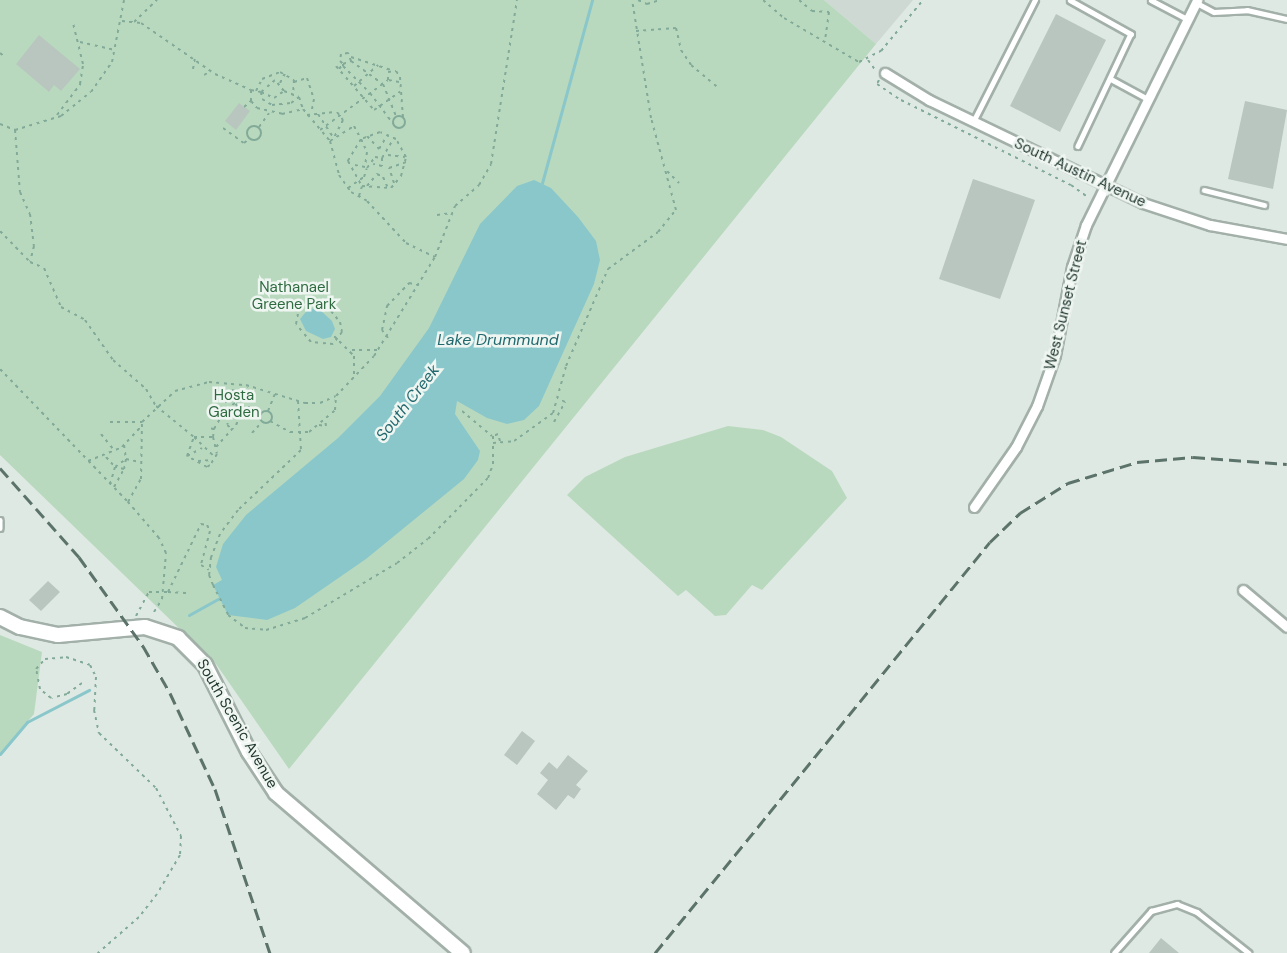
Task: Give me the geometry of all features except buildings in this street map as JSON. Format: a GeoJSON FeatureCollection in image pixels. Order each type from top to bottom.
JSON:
{"type":"FeatureCollection","features":[{"type":"Feature","properties":{"kind":"main road","name":"South Scenic Avenue"},"geometry":{"type":"LineString","coordinates":[[0,617],[20,627],[58,635],[145,627],[178,638],[205,665],[249,752],[276,793],[463,953]]}},
{"type":"Feature","properties":{"kind":"street","name":"West Sunset Street"},"geometry":{"type":"LineString","coordinates":[[974,507],[1016,447],[1037,406],[1055,355],[1078,247],[1104,186],[1196,1]]}},
{"type":"Feature","properties":{"kind":"street","name":"South Austin Avenue"},"geometry":{"type":"LineString","coordinates":[[883,76],[1104,186],[1203,223],[1287,239]]}},
{"type":"Feature","properties":{"kind":"street"},"geometry":{"type":"LineString","coordinates":[[1243,590],[1287,627]]}},
{"type":"Feature","properties":{"kind":"lane"},"geometry":{"type":"LineString","coordinates":[[973,122],[1035,0]]}},
{"type":"Feature","properties":{"kind":"lane"},"geometry":{"type":"LineString","coordinates":[[1070,0],[1131,34],[1078,146]]}},
{"type":"Feature","properties":{"kind":"lane"},"geometry":{"type":"LineString","coordinates":[[1151,0],[1187,19]]}},
{"type":"Feature","properties":{"kind":"lane"},"geometry":{"type":"LineString","coordinates":[[1196,1],[1214,12],[1247,10],[1287,19]]}},
{"type":"Feature","properties":{"kind":"lane"},"geometry":{"type":"LineString","coordinates":[[1111,80],[1148,99]]}},
{"type":"Feature","properties":{"kind":"lane"},"geometry":{"type":"LineString","coordinates":[[1204,190],[1264,205]]}},
{"type":"Feature","properties":{"kind":"lane"},"geometry":{"type":"LineString","coordinates":[[0,520],[0,528]]}},
{"type":"Feature","properties":{"kind":"lane"},"geometry":{"type":"LineString","coordinates":[[1114,953],[1151,911],[1177,904],[1197,912],[1249,953]]}},
{"type":"Feature","properties":{"kind":"path"},"geometry":{"type":"LineString","coordinates":[[0,124],[15,130],[56,118],[92,92],[116,50],[124,0]]}},
{"type":"Feature","properties":{"kind":"path"},"geometry":{"type":"LineString","coordinates":[[134,22],[157,0]]}},
{"type":"Feature","properties":{"kind":"path"},"geometry":{"type":"LineString","coordinates":[[128,502],[136,494],[141,479],[140,428],[142,422],[156,406],[175,391],[209,382],[248,386],[298,401],[320,402],[336,396],[379,350],[435,257],[459,201],[482,181],[490,164],[517,0]]}},
{"type":"Feature","properties":{"kind":"path"},"geometry":{"type":"LineString","coordinates":[[493,443],[514,441],[547,421],[558,398],[566,366],[608,268],[674,215],[675,203],[651,118],[632,0]]}},
{"type":"Feature","properties":{"kind":"path"},"geometry":{"type":"LineString","coordinates":[[638,0],[642,4],[660,0]]}},
{"type":"Feature","properties":{"kind":"path"},"geometry":{"type":"LineString","coordinates":[[763,0],[784,18],[825,40],[852,60],[868,60],[881,51],[923,0]]}},
{"type":"Feature","properties":{"kind":"path"},"geometry":{"type":"LineString","coordinates":[[799,0],[812,11],[829,12],[825,40]]}},
{"type":"Feature","properties":{"kind":"path"},"geometry":{"type":"LineString","coordinates":[[122,21],[134,22],[195,58],[211,71],[251,90],[274,98],[284,92],[299,98],[303,109],[330,141],[339,175],[348,188],[406,243],[435,257]]}},
{"type":"Feature","properties":{"kind":"path"},"geometry":{"type":"LineString","coordinates":[[56,118],[80,84],[80,42],[73,23]]}},
{"type":"Feature","properties":{"kind":"path"},"geometry":{"type":"LineString","coordinates":[[636,31],[676,28],[681,50],[691,65],[717,87]]}},
{"type":"Feature","properties":{"kind":"path"},"geometry":{"type":"LineString","coordinates":[[80,42],[116,50]]}},
{"type":"Feature","properties":{"kind":"path"},"geometry":{"type":"LineString","coordinates":[[0,53],[5,57]]}},
{"type":"Feature","properties":{"kind":"path"},"geometry":{"type":"LineString","coordinates":[[341,54],[398,72],[405,123],[401,128],[393,123],[370,93],[343,64],[341,54]]}},
{"type":"Feature","properties":{"kind":"path"},"geometry":{"type":"LineString","coordinates":[[193,69],[195,58]]}},
{"type":"Feature","properties":{"kind":"path"},"geometry":{"type":"LineString","coordinates":[[868,60],[883,76],[877,84],[901,100],[1097,201]]}},
{"type":"Feature","properties":{"kind":"path"},"geometry":{"type":"LineString","coordinates":[[351,61],[337,68],[374,110],[400,92]]}},
{"type":"Feature","properties":{"kind":"path"},"geometry":{"type":"LineString","coordinates":[[351,61],[383,84],[396,117],[393,123]]}},
{"type":"Feature","properties":{"kind":"path"},"geometry":{"type":"LineString","coordinates":[[354,86],[378,65]]}},
{"type":"Feature","properties":{"kind":"path"},"geometry":{"type":"LineString","coordinates":[[320,130],[388,80],[391,70]]}},
{"type":"Feature","properties":{"kind":"path"},"geometry":{"type":"LineString","coordinates":[[204,75],[211,71]]}},
{"type":"Feature","properties":{"kind":"path"},"geometry":{"type":"LineString","coordinates":[[256,91],[262,79],[272,72],[285,73],[294,82],[293,94]]}},
{"type":"Feature","properties":{"kind":"path"},"geometry":{"type":"LineString","coordinates":[[261,92],[271,81],[272,72]]}},
{"type":"Feature","properties":{"kind":"path"},"geometry":{"type":"LineString","coordinates":[[280,83],[285,73]]}},
{"type":"Feature","properties":{"kind":"path"},"geometry":{"type":"LineString","coordinates":[[294,82],[307,78],[314,99],[309,114]]}},
{"type":"Feature","properties":{"kind":"path"},"geometry":{"type":"LineString","coordinates":[[388,80],[399,82]]}},
{"type":"Feature","properties":{"kind":"path"},"geometry":{"type":"LineString","coordinates":[[271,81],[280,83]]}},
{"type":"Feature","properties":{"kind":"path"},"geometry":{"type":"LineString","coordinates":[[280,83],[284,92]]}},
{"type":"Feature","properties":{"kind":"path"},"geometry":{"type":"LineString","coordinates":[[244,107],[251,100],[251,90]]}},
{"type":"Feature","properties":{"kind":"path"},"geometry":{"type":"LineString","coordinates":[[261,92],[262,99],[272,105],[299,98]]}},
{"type":"Feature","properties":{"kind":"path"},"geometry":{"type":"LineString","coordinates":[[251,100],[269,113],[303,109]]}},
{"type":"Feature","properties":{"kind":"path"},"geometry":{"type":"LineString","coordinates":[[309,114],[336,112],[343,120],[334,139]]}},
{"type":"Feature","properties":{"kind":"path"},"geometry":{"type":"LineString","coordinates":[[223,128],[244,143],[249,139],[258,138],[259,127],[269,113]]}},
{"type":"Feature","properties":{"kind":"path"},"geometry":{"type":"LineString","coordinates":[[318,114],[334,139]]}},
{"type":"Feature","properties":{"kind":"path"},"geometry":{"type":"LineString","coordinates":[[396,117],[403,118]]}},
{"type":"Feature","properties":{"kind":"path"},"geometry":{"type":"LineString","coordinates":[[330,141],[354,126],[367,152],[366,167],[360,180],[348,188]]}},
{"type":"Feature","properties":{"kind":"path"},"geometry":{"type":"LineString","coordinates":[[249,139],[248,130],[259,127]]}},
{"type":"Feature","properties":{"kind":"path"},"geometry":{"type":"LineString","coordinates":[[15,130],[20,192],[30,214],[34,246],[30,262]]}},
{"type":"Feature","properties":{"kind":"path"},"geometry":{"type":"LineString","coordinates":[[367,136],[379,149],[388,134]]}},
{"type":"Feature","properties":{"kind":"path"},"geometry":{"type":"LineString","coordinates":[[359,196],[362,186],[348,161],[361,139],[367,136],[388,134],[394,138],[406,156],[406,162],[395,184],[388,188],[362,186]]}},
{"type":"Feature","properties":{"kind":"path"},"geometry":{"type":"LineString","coordinates":[[387,155],[394,138]]}},
{"type":"Feature","properties":{"kind":"path"},"geometry":{"type":"LineString","coordinates":[[373,164],[375,157],[406,156]]}},
{"type":"Feature","properties":{"kind":"path"},"geometry":{"type":"LineString","coordinates":[[350,164],[366,167],[373,164],[382,166],[382,158]]}},
{"type":"Feature","properties":{"kind":"path"},"geometry":{"type":"LineString","coordinates":[[395,184],[389,168],[406,162]]}},
{"type":"Feature","properties":{"kind":"path"},"geometry":{"type":"LineString","coordinates":[[666,171],[673,172],[679,183]]}},
{"type":"Feature","properties":{"kind":"path"},"geometry":{"type":"LineString","coordinates":[[367,186],[377,174],[383,177],[388,188]]}},
{"type":"Feature","properties":{"kind":"path"},"geometry":{"type":"LineString","coordinates":[[437,215],[452,213]]}},
{"type":"Feature","properties":{"kind":"path"},"geometry":{"type":"LineString","coordinates":[[0,231],[30,262],[44,268],[61,307],[85,320],[113,360],[146,389],[156,406],[194,437],[214,459]]}},
{"type":"Feature","properties":{"kind":"path"},"geometry":{"type":"LineString","coordinates":[[388,338],[382,330],[387,306],[409,283],[419,285]]}},
{"type":"Feature","properties":{"kind":"path"},"geometry":{"type":"LineString","coordinates":[[312,303],[332,311],[342,327],[336,338],[322,345],[306,339],[294,320],[298,308],[312,303]]}},
{"type":"Feature","properties":{"kind":"path"},"geometry":{"type":"LineString","coordinates":[[336,338],[351,350],[379,350]]}},
{"type":"Feature","properties":{"kind":"path"},"geometry":{"type":"LineString","coordinates":[[351,350],[354,378]]}},
{"type":"Feature","properties":{"kind":"path"},"geometry":{"type":"LineString","coordinates":[[0,369],[128,502],[163,544],[166,553],[162,591],[154,612]]}},
{"type":"Feature","properties":{"kind":"path"},"geometry":{"type":"LineString","coordinates":[[224,411],[236,404],[248,386]]}},
{"type":"Feature","properties":{"kind":"path"},"geometry":{"type":"LineString","coordinates":[[219,388],[227,394]]}},
{"type":"Feature","properties":{"kind":"path"},"geometry":{"type":"LineString","coordinates":[[187,456],[198,461],[205,468],[214,459],[216,447],[213,437],[214,429],[224,411],[227,394],[232,390],[243,394],[249,400]]}},
{"type":"Feature","properties":{"kind":"path"},"geometry":{"type":"LineString","coordinates":[[270,421],[268,411],[275,394]]}},
{"type":"Feature","properties":{"kind":"path"},"geometry":{"type":"LineString","coordinates":[[252,433],[262,422],[270,421],[290,432],[300,432],[319,425],[326,426],[325,419],[337,406],[336,396]]}},
{"type":"Feature","properties":{"kind":"path"},"geometry":{"type":"LineString","coordinates":[[554,422],[565,402],[558,398]]}},
{"type":"Feature","properties":{"kind":"path"},"geometry":{"type":"LineString","coordinates":[[249,400],[256,399]]}},
{"type":"Feature","properties":{"kind":"path"},"geometry":{"type":"LineString","coordinates":[[216,447],[241,417],[249,400]]}},
{"type":"Feature","properties":{"kind":"path"},"geometry":{"type":"LineString","coordinates":[[298,401],[300,432],[298,454],[248,498],[220,534],[209,570],[213,585],[228,615],[239,626],[254,630],[288,625],[397,563],[428,539],[488,478],[493,464],[493,436]]}},
{"type":"Feature","properties":{"kind":"path"},"geometry":{"type":"LineString","coordinates":[[236,404],[242,412]]}},
{"type":"Feature","properties":{"kind":"path"},"geometry":{"type":"LineString","coordinates":[[224,411],[230,416],[241,417]]}},
{"type":"Feature","properties":{"kind":"path"},"geometry":{"type":"LineString","coordinates":[[262,422],[260,415],[268,411]]}},
{"type":"Feature","properties":{"kind":"path"},"geometry":{"type":"LineString","coordinates":[[462,411],[493,436]]}},
{"type":"Feature","properties":{"kind":"path"},"geometry":{"type":"LineString","coordinates":[[227,425],[230,416]]}},
{"type":"Feature","properties":{"kind":"path"},"geometry":{"type":"LineString","coordinates":[[220,421],[231,428]]}},
{"type":"Feature","properties":{"kind":"path"},"geometry":{"type":"LineString","coordinates":[[110,422],[142,422]]}},
{"type":"Feature","properties":{"kind":"path"},"geometry":{"type":"LineString","coordinates":[[88,461],[106,457],[124,445],[140,428]]}},
{"type":"Feature","properties":{"kind":"path"},"geometry":{"type":"LineString","coordinates":[[208,428],[214,429]]}},
{"type":"Feature","properties":{"kind":"path"},"geometry":{"type":"LineString","coordinates":[[100,434],[115,451]]}},
{"type":"Feature","properties":{"kind":"path"},"geometry":{"type":"LineString","coordinates":[[493,436],[498,434],[500,441]]}},
{"type":"Feature","properties":{"kind":"path"},"geometry":{"type":"LineString","coordinates":[[194,437],[213,437]]}},
{"type":"Feature","properties":{"kind":"path"},"geometry":{"type":"LineString","coordinates":[[187,456],[194,437]]}},
{"type":"Feature","properties":{"kind":"path"},"geometry":{"type":"LineString","coordinates":[[113,487],[124,469],[126,459],[124,445]]}},
{"type":"Feature","properties":{"kind":"path"},"geometry":{"type":"LineString","coordinates":[[187,456],[202,448]]}},
{"type":"Feature","properties":{"kind":"path"},"geometry":{"type":"LineString","coordinates":[[106,457],[115,467],[124,469]]}},
{"type":"Feature","properties":{"kind":"path"},"geometry":{"type":"LineString","coordinates":[[110,484],[115,467],[126,459],[140,462]]}},
{"type":"Feature","properties":{"kind":"path"},"geometry":{"type":"LineString","coordinates":[[198,461],[214,459]]}},
{"type":"Feature","properties":{"kind":"path"},"geometry":{"type":"LineString","coordinates":[[168,592],[201,524],[207,525],[210,531],[201,565],[209,570]]}},
{"type":"Feature","properties":{"kind":"path"},"geometry":{"type":"LineString","coordinates":[[136,617],[149,592],[190,593]]}},
{"type":"Feature","properties":{"kind":"path"},"geometry":{"type":"LineString","coordinates":[[82,683],[67,694],[51,698],[40,689],[36,669],[45,659],[66,657],[90,665],[96,677],[94,710],[99,733],[156,788],[181,836],[180,855],[157,894],[139,917],[98,953]]}},
{"type":"Feature","properties":{"kind":"shaded area"},"geometry":{"type":"Polygon","coordinates":[[[824,0],[913,0],[876,44],[824,0]]]}},
{"type":"Feature","properties":{"kind":"green space","name":"Nathanael Greene Park"},"geometry":{"type":"Polygon","coordinates":[[[0,0],[824,0],[876,44],[289,769],[216,664],[0,455],[0,0]]]}},
{"type":"Feature","properties":{"kind":"green space"},"geometry":{"type":"Polygon","coordinates":[[[728,426],[763,430],[781,437],[832,471],[847,498],[762,590],[752,585],[726,615],[715,616],[686,590],[678,596],[567,495],[585,477],[625,457],[728,426]]]}},
{"type":"Feature","properties":{"kind":"green space"},"geometry":{"type":"Polygon","coordinates":[[[0,635],[42,652],[34,714],[0,754],[0,635]]]}},
{"type":"Feature","properties":{"kind":"water","name":"Lake Drummund"},"geometry":{"type":"Polygon","coordinates":[[[534,180],[551,188],[578,217],[596,241],[600,260],[594,284],[539,406],[524,420],[507,424],[487,418],[457,401],[455,414],[480,451],[478,460],[464,479],[366,559],[295,608],[267,620],[228,615],[213,585],[222,580],[216,567],[223,544],[246,515],[338,438],[380,396],[429,328],[480,224],[517,186],[534,180]]]}},
{"type":"Feature","properties":{"kind":"water"},"geometry":{"type":"Polygon","coordinates":[[[309,308],[320,310],[332,321],[335,329],[331,337],[323,339],[306,331],[300,319],[309,308]]]}},
{"type":"Feature","properties":{"kind":"waterway","name":"South Creek"},"geometry":{"type":"LineString","coordinates":[[542,183],[592,0]]}},
{"type":"Feature","properties":{"kind":"waterway","name":"South Creek"},"geometry":{"type":"LineString","coordinates":[[189,615],[221,597]]}},
{"type":"Feature","properties":{"kind":"waterway","name":"South Creek"},"geometry":{"type":"LineString","coordinates":[[0,754],[27,722],[89,690]]}},
{"type":"Feature","properties":{"kind":"railway"},"geometry":{"type":"LineString","coordinates":[[655,953],[990,542],[1020,513],[1068,483],[1137,462],[1193,457],[1287,464]]}},
{"type":"Feature","properties":{"kind":"railway"},"geometry":{"type":"LineString","coordinates":[[0,468],[79,557],[143,646],[170,693],[215,789],[270,953]]}},
{"type":"Feature","properties":{"kind":"park label","name":"Hosta Garden"},"geometry":{"type":"Point","coordinates":[234,404]}}]}
